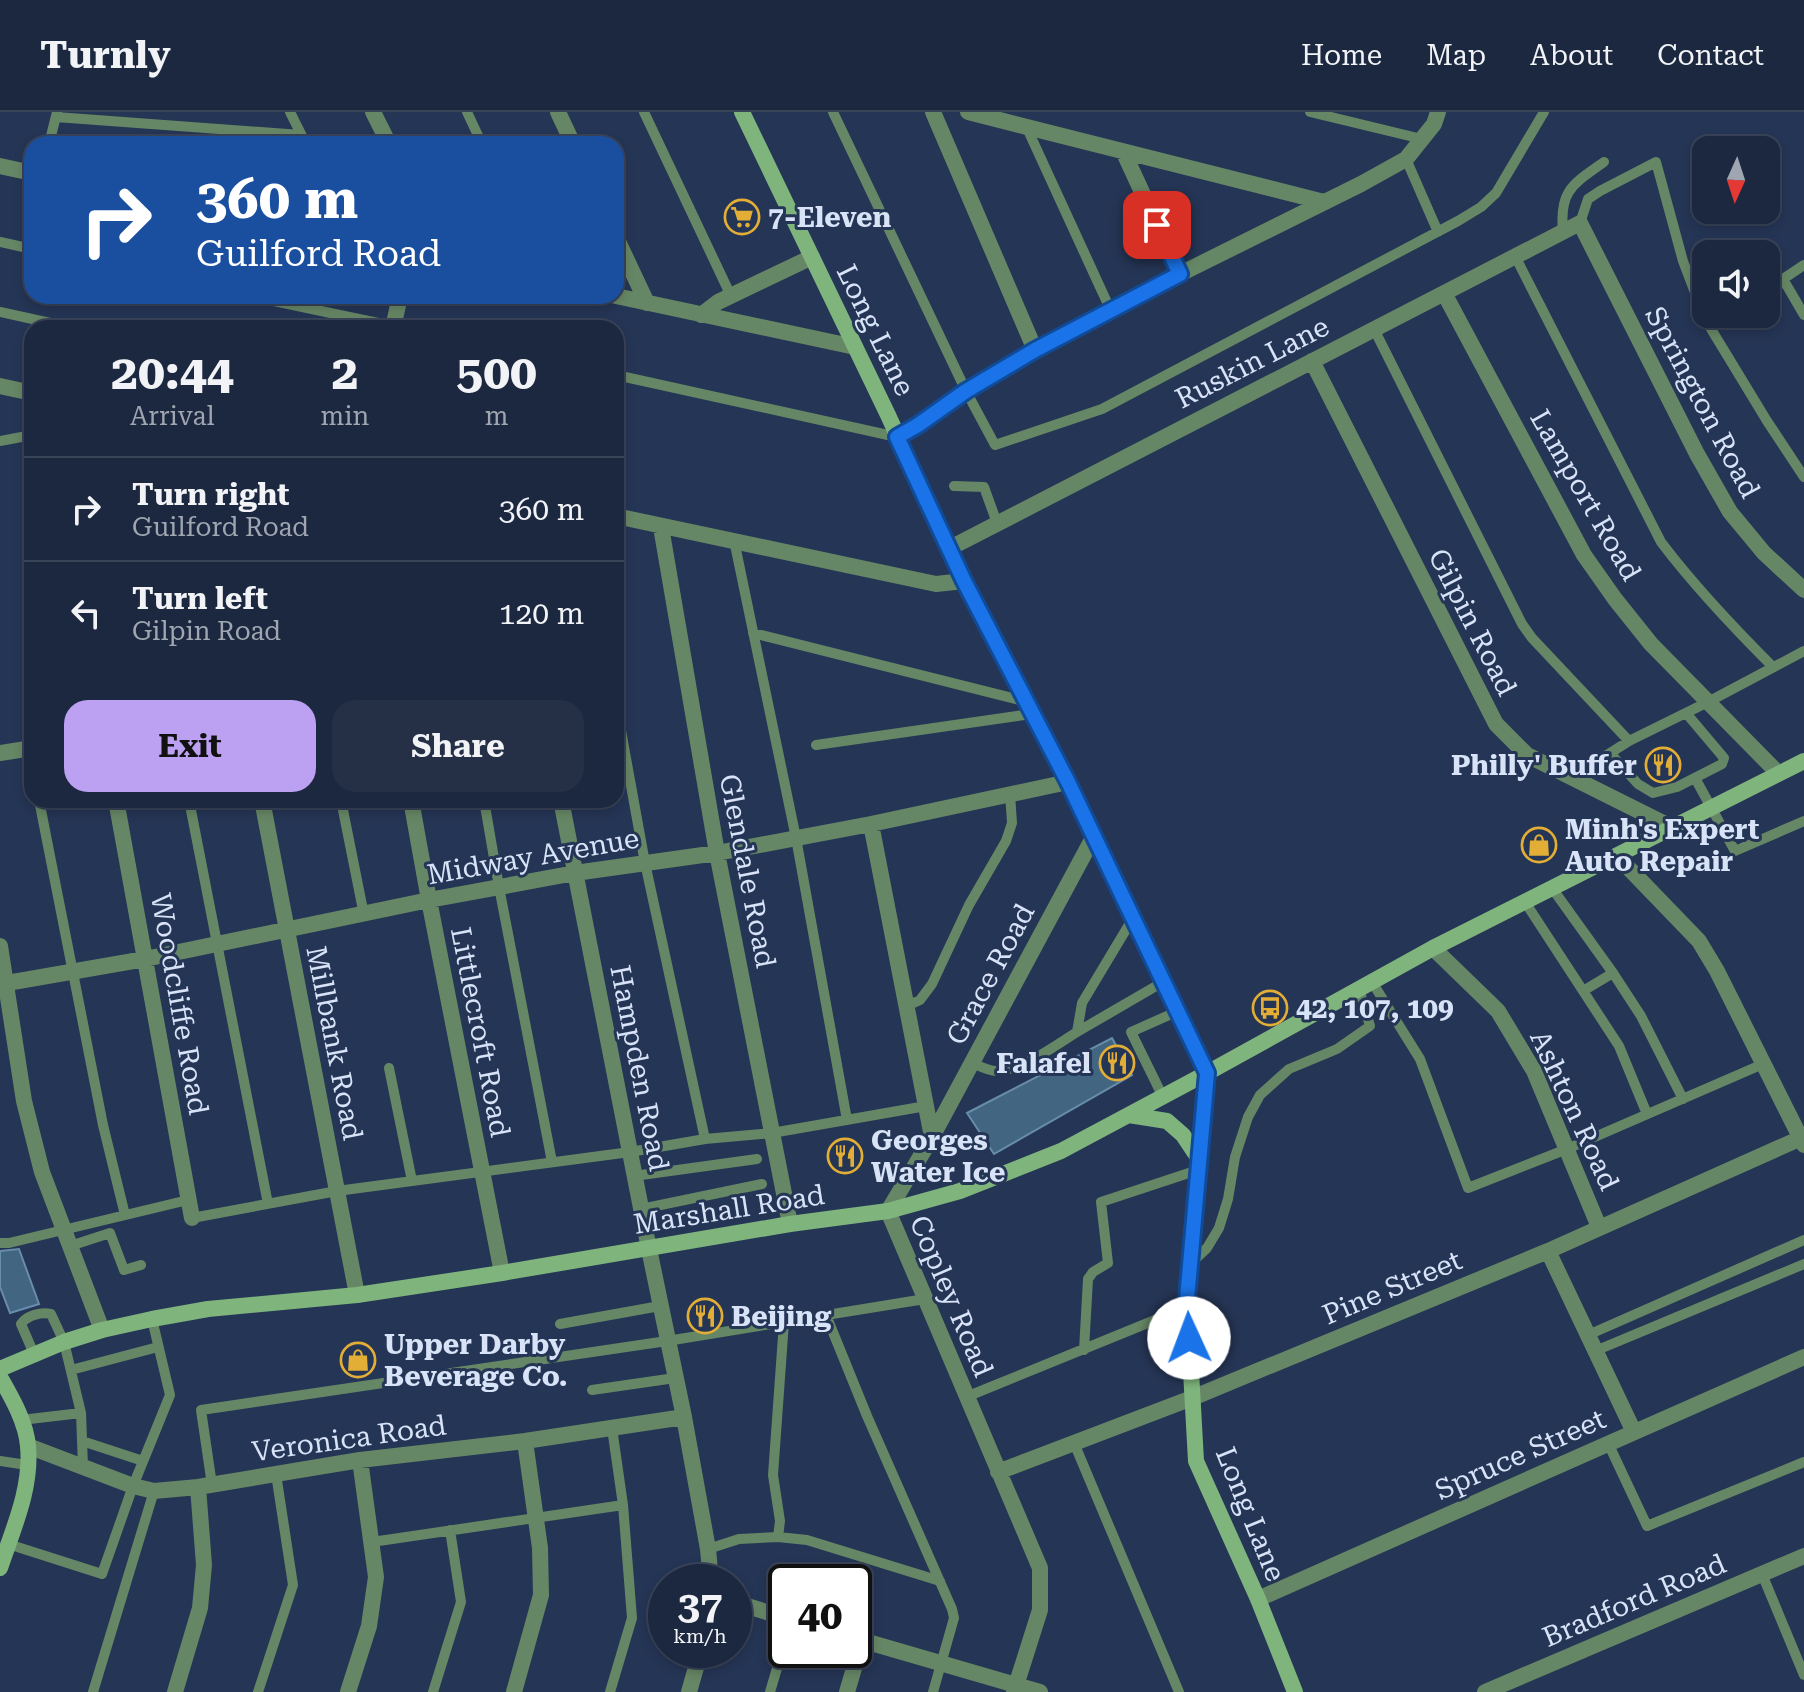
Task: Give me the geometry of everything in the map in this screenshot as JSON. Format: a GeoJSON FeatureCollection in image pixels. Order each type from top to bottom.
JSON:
{"type":"FeatureCollection","features":[{"type":"Feature","properties":{"kind":"main road","name":"Long Lane"},"geometry":{"type":"LineString","coordinates":[[747,114],[948,549],[1068,782],[1207,1073],[1187,1307],[1196,1461],[1258,1599],[1295,1692]]}},
{"type":"Feature","properties":{"kind":"main road","name":"Marshall Road"},"geometry":{"type":"LineString","coordinates":[[0,1369],[64,1342],[152,1319],[208,1309],[357,1295],[502,1273],[790,1224],[888,1211],[960,1191],[1061,1151],[1433,948],[1804,761]]}},
{"type":"Feature","properties":{"kind":"main road"},"geometry":{"type":"LineString","coordinates":[[1129,1115],[1167,1121],[1183,1135],[1199,1165]]}},
{"type":"Feature","properties":{"kind":"main road"},"geometry":{"type":"LineString","coordinates":[[0,1377],[18,1410],[28,1446],[26,1489],[0,1568]]}},
{"type":"Feature","properties":{"kind":"street"},"geometry":{"type":"LineString","coordinates":[[373,112],[385,136]]}},
{"type":"Feature","properties":{"kind":"street"},"geometry":{"type":"LineString","coordinates":[[558,112],[569,136]]}},
{"type":"Feature","properties":{"kind":"street"},"geometry":{"type":"LineString","coordinates":[[933,112],[1035,350]]}},
{"type":"Feature","properties":{"kind":"street"},"geometry":{"type":"LineString","coordinates":[[968,112],[1324,202]]}},
{"type":"Feature","properties":{"kind":"street"},"geometry":{"type":"LineString","coordinates":[[897,437],[1035,350],[1406,159],[1434,124],[1438,112]]}},
{"type":"Feature","properties":{"kind":"street"},"geometry":{"type":"LineString","coordinates":[[1123,151],[1180,274]]}},
{"type":"Feature","properties":{"kind":"street"},"geometry":{"type":"LineString","coordinates":[[0,166],[24,171]]}},
{"type":"Feature","properties":{"kind":"street","name":"Ruskin Lane"},"geometry":{"type":"LineString","coordinates":[[948,549],[1580,223]]}},
{"type":"Feature","properties":{"kind":"street","name":"Springton Road"},"geometry":{"type":"LineString","coordinates":[[1580,223],[1697,454],[1730,512],[1764,553],[1804,590]]}},
{"type":"Feature","properties":{"kind":"street"},"geometry":{"type":"LineString","coordinates":[[624,254],[647,303]]}},
{"type":"Feature","properties":{"kind":"street"},"geometry":{"type":"LineString","coordinates":[[701,315],[718,302],[812,257]]}},
{"type":"Feature","properties":{"kind":"street","name":"Lamport Road"},"geometry":{"type":"LineString","coordinates":[[1444,293],[1584,555],[1651,644],[1778,773]]}},
{"type":"Feature","properties":{"kind":"street"},"geometry":{"type":"LineString","coordinates":[[624,298],[855,347]]}},
{"type":"Feature","properties":{"kind":"street","name":"Gilpin Road"},"geometry":{"type":"LineString","coordinates":[[1312,361],[1496,724],[1527,755],[1671,827]]}},
{"type":"Feature","properties":{"kind":"street"},"geometry":{"type":"LineString","coordinates":[[0,386],[24,391]]}},
{"type":"Feature","properties":{"kind":"street"},"geometry":{"type":"LineString","coordinates":[[624,518],[936,584],[964,581]]}},
{"type":"Feature","properties":{"kind":"street","name":"Glendale Road"},"geometry":{"type":"LineString","coordinates":[[661,527],[717,853],[790,1224]]}},
{"type":"Feature","properties":{"kind":"street"},"geometry":{"type":"LineString","coordinates":[[0,753],[24,754]]}},
{"type":"Feature","properties":{"kind":"street","name":"Midway Avenue"},"geometry":{"type":"LineString","coordinates":[[7,983],[145,959],[575,873],[717,853],[871,824],[1068,782]]}},
{"type":"Feature","properties":{"kind":"street","name":"Woodcliffe Road"},"geometry":{"type":"LineString","coordinates":[[117,808],[192,1218]]}},
{"type":"Feature","properties":{"kind":"street","name":"Millbank Road"},"geometry":{"type":"LineString","coordinates":[[263,808],[357,1295]]}},
{"type":"Feature","properties":{"kind":"street","name":"Littlecroft Road"},"geometry":{"type":"LineString","coordinates":[[412,808],[502,1273]]}},
{"type":"Feature","properties":{"kind":"street","name":"Hampden Road"},"geometry":{"type":"LineString","coordinates":[[563,808],[684,1417],[709,1564]]}},
{"type":"Feature","properties":{"kind":"street"},"geometry":{"type":"LineString","coordinates":[[871,824],[932,1137]]}},
{"type":"Feature","properties":{"kind":"street","name":"Grace Road"},"geometry":{"type":"LineString","coordinates":[[932,1137],[1094,836]]}},
{"type":"Feature","properties":{"kind":"street"},"geometry":{"type":"LineString","coordinates":[[1617,856],[1699,941],[1802,1141]]}},
{"type":"Feature","properties":{"kind":"street"},"geometry":{"type":"LineString","coordinates":[[0,946],[24,1101],[42,1172],[102,1330]]}},
{"type":"Feature","properties":{"kind":"street","name":"Ashton Road"},"geometry":{"type":"LineString","coordinates":[[1433,948],[1498,1011],[1534,1071],[1599,1227]]}},
{"type":"Feature","properties":{"kind":"street","name":"Copley Road"},"geometry":{"type":"LineString","coordinates":[[932,1137],[888,1211],[1040,1568],[1040,1610],[1015,1688]]}},
{"type":"Feature","properties":{"kind":"street","name":"Pine Street"},"geometry":{"type":"LineString","coordinates":[[998,1472],[1192,1398],[1548,1251],[1802,1141]]}},
{"type":"Feature","properties":{"kind":"street"},"geometry":{"type":"LineString","coordinates":[[1548,1251],[1634,1432]]}},
{"type":"Feature","properties":{"kind":"street","name":"Spruce Street"},"geometry":{"type":"LineString","coordinates":[[1258,1599],[1804,1357]]}},
{"type":"Feature","properties":{"kind":"street","name":"Veronica Road"},"geometry":{"type":"LineString","coordinates":[[28,1446],[154,1491],[684,1417]]}},
{"type":"Feature","properties":{"kind":"street"},"geometry":{"type":"LineString","coordinates":[[514,1692],[541,1595],[540,1548],[525,1441]]}},
{"type":"Feature","properties":{"kind":"street"},"geometry":{"type":"LineString","coordinates":[[348,1692],[369,1626],[376,1577],[360,1460]]}},
{"type":"Feature","properties":{"kind":"street"},"geometry":{"type":"LineString","coordinates":[[175,1692],[200,1608],[205,1486]]}},
{"type":"Feature","properties":{"kind":"street","name":"Bradford Road"},"geometry":{"type":"LineString","coordinates":[[1485,1692],[1804,1556]]}},
{"type":"Feature","properties":{"kind":"street"},"geometry":{"type":"LineString","coordinates":[[872,1643],[1015,1688],[1040,1692]]}},
{"type":"Feature","properties":{"kind":"street"},"geometry":{"type":"LineString","coordinates":[[689,1692],[696,1668]]}},
{"type":"Feature","properties":{"kind":"street"},"geometry":{"type":"LineString","coordinates":[[847,1692],[852,1668]]}},
{"type":"Feature","properties":{"kind":"lane"},"geometry":{"type":"LineString","coordinates":[[290,112],[302,136]]}},
{"type":"Feature","properties":{"kind":"lane"},"geometry":{"type":"LineString","coordinates":[[467,112],[478,136]]}},
{"type":"Feature","properties":{"kind":"lane"},"geometry":{"type":"LineString","coordinates":[[644,112],[731,296]]}},
{"type":"Feature","properties":{"kind":"lane"},"geometry":{"type":"LineString","coordinates":[[833,112],[966,391],[995,445],[1102,409],[1481,207],[1496,193],[1544,112]]}},
{"type":"Feature","properties":{"kind":"lane"},"geometry":{"type":"LineString","coordinates":[[1310,112],[1422,139]]}},
{"type":"Feature","properties":{"kind":"lane"},"geometry":{"type":"LineString","coordinates":[[51,136],[57,114],[274,136]]}},
{"type":"Feature","properties":{"kind":"lane"},"geometry":{"type":"LineString","coordinates":[[1026,126],[1111,311]]}},
{"type":"Feature","properties":{"kind":"lane"},"geometry":{"type":"LineString","coordinates":[[1406,159],[1438,232]]}},
{"type":"Feature","properties":{"kind":"lane"},"geometry":{"type":"LineString","coordinates":[[1563,232],[1561,213],[1567,195],[1573,185],[1604,162]]}},
{"type":"Feature","properties":{"kind":"lane"},"geometry":{"type":"LineString","coordinates":[[1580,223],[1588,199],[1656,162],[1683,261],[1705,319],[1804,477]]}},
{"type":"Feature","properties":{"kind":"lane"},"geometry":{"type":"LineString","coordinates":[[0,242],[24,247]]}},
{"type":"Feature","properties":{"kind":"lane"},"geometry":{"type":"LineString","coordinates":[[1515,256],[1661,542],[1711,604],[1773,667]]}},
{"type":"Feature","properties":{"kind":"lane"},"geometry":{"type":"LineString","coordinates":[[1804,265],[1783,279],[1804,315]]}},
{"type":"Feature","properties":{"kind":"lane"},"geometry":{"type":"LineString","coordinates":[[286,304],[359,320]]}},
{"type":"Feature","properties":{"kind":"lane"},"geometry":{"type":"LineString","coordinates":[[0,312],[36,320]]}},
{"type":"Feature","properties":{"kind":"lane"},"geometry":{"type":"LineString","coordinates":[[1374,329],[1522,624],[1629,741]]}},
{"type":"Feature","properties":{"kind":"lane"},"geometry":{"type":"LineString","coordinates":[[624,377],[897,437]]}},
{"type":"Feature","properties":{"kind":"lane"},"geometry":{"type":"LineString","coordinates":[[0,441],[24,436]]}},
{"type":"Feature","properties":{"kind":"lane"},"geometry":{"type":"LineString","coordinates":[[954,486],[984,487],[997,523]]}},
{"type":"Feature","properties":{"kind":"lane"},"geometry":{"type":"LineString","coordinates":[[734,540],[796,838],[847,1120]]}},
{"type":"Feature","properties":{"kind":"lane"},"geometry":{"type":"LineString","coordinates":[[753,633],[1028,708]]}},
{"type":"Feature","properties":{"kind":"lane"},"geometry":{"type":"LineString","coordinates":[[1580,782],[1596,762],[1629,741],[1804,651]]}},
{"type":"Feature","properties":{"kind":"lane"},"geometry":{"type":"LineString","coordinates":[[816,745],[1028,708]]}},
{"type":"Feature","properties":{"kind":"lane"},"geometry":{"type":"LineString","coordinates":[[1610,753],[1638,784],[1653,793],[1677,787],[1722,764],[1724,758],[1686,713]]}},
{"type":"Feature","properties":{"kind":"lane"},"geometry":{"type":"LineString","coordinates":[[624,747],[645,863],[705,1139]]}},
{"type":"Feature","properties":{"kind":"lane"},"geometry":{"type":"LineString","coordinates":[[1695,778],[1735,851],[1804,821]]}},
{"type":"Feature","properties":{"kind":"lane"},"geometry":{"type":"LineString","coordinates":[[907,1006],[920,1000],[932,984],[969,905],[1006,841],[1012,823],[1010,794]]}},
{"type":"Feature","properties":{"kind":"lane"},"geometry":{"type":"LineString","coordinates":[[41,808],[103,1125],[125,1215]]}},
{"type":"Feature","properties":{"kind":"lane"},"geometry":{"type":"LineString","coordinates":[[190,808],[268,1204]]}},
{"type":"Feature","properties":{"kind":"lane"},"geometry":{"type":"LineString","coordinates":[[343,808],[364,915]]}},
{"type":"Feature","properties":{"kind":"lane"},"geometry":{"type":"LineString","coordinates":[[485,808],[552,1162]]}},
{"type":"Feature","properties":{"kind":"lane"},"geometry":{"type":"LineString","coordinates":[[1552,888],[1641,1016],[1683,1099]]}},
{"type":"Feature","properties":{"kind":"lane"},"geometry":{"type":"LineString","coordinates":[[1525,902],[1619,1046],[1647,1114]]}},
{"type":"Feature","properties":{"kind":"lane"},"geometry":{"type":"LineString","coordinates":[[1077,1032],[1082,1003],[1133,918]]}},
{"type":"Feature","properties":{"kind":"lane"},"geometry":{"type":"LineString","coordinates":[[1583,991],[1613,973]]}},
{"type":"Feature","properties":{"kind":"lane"},"geometry":{"type":"LineString","coordinates":[[972,1063],[994,1071],[1013,1068],[1163,982]]}},
{"type":"Feature","properties":{"kind":"lane"},"geometry":{"type":"LineString","coordinates":[[1366,985],[1420,1059],[1468,1188],[1567,1149],[1763,1064]]}},
{"type":"Feature","properties":{"kind":"lane"},"geometry":{"type":"LineString","coordinates":[[1190,1264],[1207,1248],[1219,1228],[1228,1199],[1235,1157],[1248,1117],[1260,1095],[1289,1069],[1337,1049],[1370,1026],[1366,985]]}},
{"type":"Feature","properties":{"kind":"lane"},"geometry":{"type":"LineString","coordinates":[[1163,1097],[1131,1032],[1176,1012]]}},
{"type":"Feature","properties":{"kind":"lane"},"geometry":{"type":"LineString","coordinates":[[389,1068],[412,1181]]}},
{"type":"Feature","properties":{"kind":"lane"},"geometry":{"type":"LineString","coordinates":[[192,1218],[337,1191],[705,1139],[772,1133],[926,1106]]}},
{"type":"Feature","properties":{"kind":"lane"},"geometry":{"type":"LineString","coordinates":[[634,1176],[757,1159]]}},
{"type":"Feature","properties":{"kind":"lane"},"geometry":{"type":"LineString","coordinates":[[1084,1350],[1088,1279],[1108,1263],[1101,1202],[1199,1165]]}},
{"type":"Feature","properties":{"kind":"lane"},"geometry":{"type":"LineString","coordinates":[[641,1209],[762,1184]]}},
{"type":"Feature","properties":{"kind":"lane"},"geometry":{"type":"LineString","coordinates":[[67,1238],[125,1215],[188,1200]]}},
{"type":"Feature","properties":{"kind":"lane"},"geometry":{"type":"LineString","coordinates":[[0,1243],[110,1233],[124,1270],[141,1265]]}},
{"type":"Feature","properties":{"kind":"lane"},"geometry":{"type":"LineString","coordinates":[[1588,1335],[1804,1240]]}},
{"type":"Feature","properties":{"kind":"lane"},"geometry":{"type":"LineString","coordinates":[[1595,1351],[1804,1264]]}},
{"type":"Feature","properties":{"kind":"lane"},"geometry":{"type":"LineString","coordinates":[[205,1486],[201,1410],[667,1341],[925,1299]]}},
{"type":"Feature","properties":{"kind":"lane"},"geometry":{"type":"LineString","coordinates":[[560,1324],[660,1306]]}},
{"type":"Feature","properties":{"kind":"lane"},"geometry":{"type":"LineString","coordinates":[[966,1397],[1187,1307]]}},
{"type":"Feature","properties":{"kind":"lane"},"geometry":{"type":"LineString","coordinates":[[34,1354],[21,1324],[25,1319],[44,1312],[51,1314],[64,1342],[81,1413],[83,1467]]}},
{"type":"Feature","properties":{"kind":"lane"},"geometry":{"type":"LineString","coordinates":[[826,1315],[952,1609],[954,1618],[933,1692]]}},
{"type":"Feature","properties":{"kind":"lane"},"geometry":{"type":"LineString","coordinates":[[8,1544],[102,1574],[170,1395],[152,1319]]}},
{"type":"Feature","properties":{"kind":"lane"},"geometry":{"type":"LineString","coordinates":[[778,1537],[780,1521],[773,1475],[784,1322]]}},
{"type":"Feature","properties":{"kind":"lane"},"geometry":{"type":"LineString","coordinates":[[71,1370],[158,1347]]}},
{"type":"Feature","properties":{"kind":"lane"},"geometry":{"type":"LineString","coordinates":[[592,1390],[675,1378]]}},
{"type":"Feature","properties":{"kind":"lane"},"geometry":{"type":"LineString","coordinates":[[21,1420],[81,1413]]}},
{"type":"Feature","properties":{"kind":"lane"},"geometry":{"type":"LineString","coordinates":[[610,1692],[632,1618],[623,1505],[612,1428]]}},
{"type":"Feature","properties":{"kind":"lane"},"geometry":{"type":"LineString","coordinates":[[82,1441],[143,1461]]}},
{"type":"Feature","properties":{"kind":"lane"},"geometry":{"type":"LineString","coordinates":[[1074,1443],[1179,1692]]}},
{"type":"Feature","properties":{"kind":"lane"},"geometry":{"type":"LineString","coordinates":[[1608,1443],[1647,1526],[1804,1462]]}},
{"type":"Feature","properties":{"kind":"lane"},"geometry":{"type":"LineString","coordinates":[[0,1461],[27,1465]]}},
{"type":"Feature","properties":{"kind":"lane"},"geometry":{"type":"LineString","coordinates":[[258,1692],[293,1585],[276,1474]]}},
{"type":"Feature","properties":{"kind":"lane"},"geometry":{"type":"LineString","coordinates":[[93,1692],[154,1491]]}},
{"type":"Feature","properties":{"kind":"lane"},"geometry":{"type":"LineString","coordinates":[[372,1542],[623,1505]]}},
{"type":"Feature","properties":{"kind":"lane"},"geometry":{"type":"LineString","coordinates":[[433,1692],[461,1602],[450,1530]]}},
{"type":"Feature","properties":{"kind":"lane"},"geometry":{"type":"LineString","coordinates":[[708,1549],[739,1539],[778,1537],[807,1540],[940,1581]]}},
{"type":"Feature","properties":{"kind":"lane"},"geometry":{"type":"LineString","coordinates":[[1762,1574],[1804,1675]]}},
{"type":"Feature","properties":{"kind":"lane"},"geometry":{"type":"LineString","coordinates":[[770,1692],[777,1668]]}},
{"type":"Feature","properties":{"kind":"building"},"geometry":{"type":"Polygon","coordinates":[[[1112,1038],[1132,1075],[994,1154],[967,1113],[1112,1038]]]}},
{"type":"Feature","properties":{"kind":"building"},"geometry":{"type":"Polygon","coordinates":[[[19,1249],[39,1304],[10,1313],[0,1287],[0,1251],[19,1249]]]}},
{"type":"Feature","properties":{"kind":"place","name":"7-Eleven"},"geometry":{"type":"Point","coordinates":[742,217]}},
{"type":"Feature","properties":{"kind":"place","name":"Philly' Buffer"},"geometry":{"type":"Point","coordinates":[1663,765]}},
{"type":"Feature","properties":{"kind":"place","name":"Minh's Expert Auto Repair"},"geometry":{"type":"Point","coordinates":[1539,845]}},
{"type":"Feature","properties":{"kind":"place","name":"42, 107, 109"},"geometry":{"type":"Point","coordinates":[1270,1008]}},
{"type":"Feature","properties":{"kind":"place","name":"Falafel"},"geometry":{"type":"Point","coordinates":[1117,1063]}},
{"type":"Feature","properties":{"kind":"place","name":"Georges Water Ice"},"geometry":{"type":"Point","coordinates":[845,1156]}},
{"type":"Feature","properties":{"kind":"place","name":"Beijing"},"geometry":{"type":"Point","coordinates":[705,1316]}},
{"type":"Feature","properties":{"kind":"place","name":"Upper Darby Beverage Co."},"geometry":{"type":"Point","coordinates":[358,1360]}},
{"type":"Feature","properties":{"kind":"route"},"geometry":{"type":"LineString","coordinates":[[1157,225],[1180,274],[1035,350],[897,437],[964,581],[1068,782],[1207,1073],[1187,1299],[1189,1338]]}}]}
